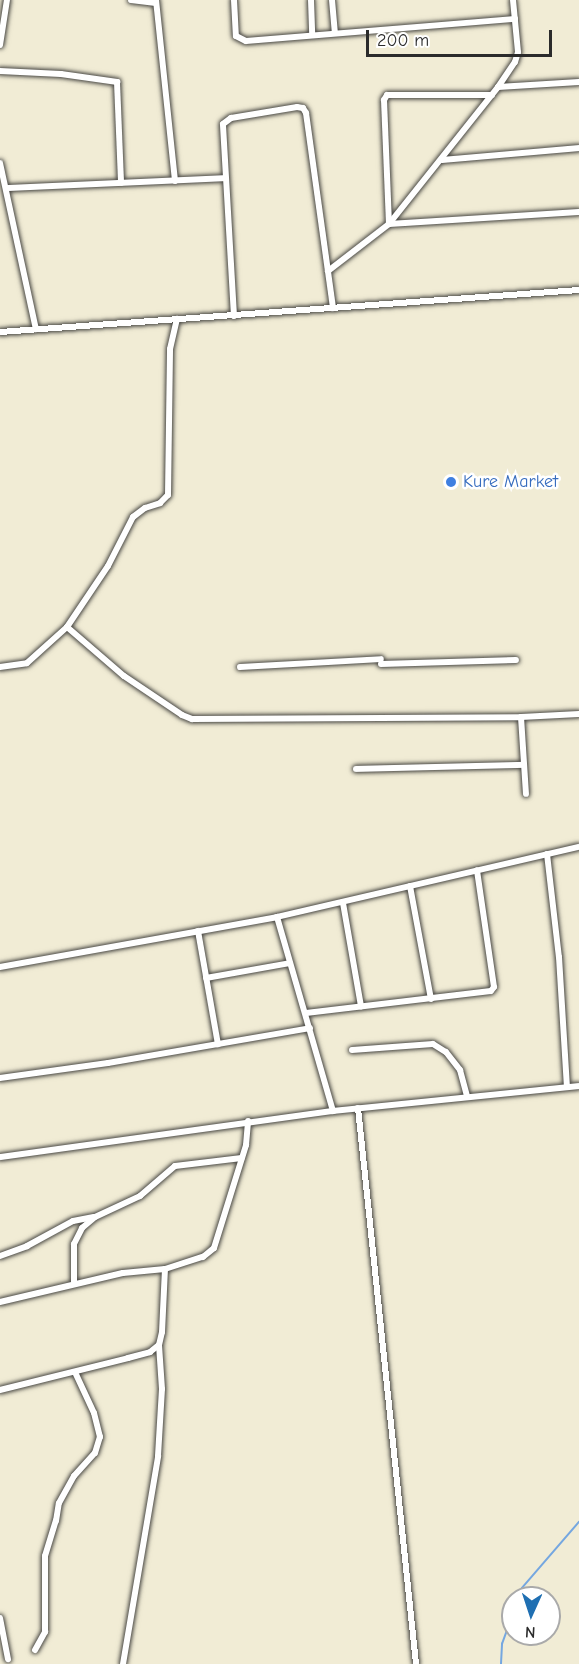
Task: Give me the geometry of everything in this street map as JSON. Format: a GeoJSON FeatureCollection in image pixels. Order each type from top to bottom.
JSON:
{"type":"FeatureCollection","features":[{"type":"Feature","properties":{"kind":"street"},"geometry":{"type":"LineString","coordinates":[[0,45],[7,0]]}},
{"type":"Feature","properties":{"kind":"street"},"geometry":{"type":"LineString","coordinates":[[131,0],[156,1],[175,181]]}},
{"type":"Feature","properties":{"kind":"street"},"geometry":{"type":"LineString","coordinates":[[234,0],[236,36],[240,39],[515,19]]}},
{"type":"Feature","properties":{"kind":"street"},"geometry":{"type":"LineString","coordinates":[[311,0],[312,35]]}},
{"type":"Feature","properties":{"kind":"street"},"geometry":{"type":"LineString","coordinates":[[332,0],[335,33]]}},
{"type":"Feature","properties":{"kind":"street"},"geometry":{"type":"LineString","coordinates":[[328,271],[389,224],[498,87],[515,62],[518,52],[513,0]]}},
{"type":"Feature","properties":{"kind":"street"},"geometry":{"type":"LineString","coordinates":[[0,71],[61,74],[117,82],[121,183]]}},
{"type":"Feature","properties":{"kind":"street"},"geometry":{"type":"LineString","coordinates":[[498,87],[579,82]]}},
{"type":"Feature","properties":{"kind":"street"},"geometry":{"type":"LineString","coordinates":[[389,224],[384,100],[387,95],[492,95]]}},
{"type":"Feature","properties":{"kind":"street"},"geometry":{"type":"LineString","coordinates":[[234,316],[223,127],[225,121],[303,108],[306,113],[333,308]]}},
{"type":"Feature","properties":{"kind":"street"},"geometry":{"type":"LineString","coordinates":[[442,160],[579,148]]}},
{"type":"Feature","properties":{"kind":"street"},"geometry":{"type":"LineString","coordinates":[[0,163],[36,329]]}},
{"type":"Feature","properties":{"kind":"street"},"geometry":{"type":"LineString","coordinates":[[6,188],[225,178]]}},
{"type":"Feature","properties":{"kind":"street"},"geometry":{"type":"LineString","coordinates":[[389,224],[579,212]]}},
{"type":"Feature","properties":{"kind":"street"},"geometry":{"type":"LineString","coordinates":[[0,332],[579,290]]}},
{"type":"Feature","properties":{"kind":"street"},"geometry":{"type":"LineString","coordinates":[[0,667],[27,663],[67,627],[108,566],[134,517],[145,508],[160,504],[170,491],[169,368],[177,319]]}},
{"type":"Feature","properties":{"kind":"street"},"geometry":{"type":"LineString","coordinates":[[67,627],[124,676],[192,719],[521,717],[579,714]]}},
{"type":"Feature","properties":{"kind":"street"},"geometry":{"type":"LineString","coordinates":[[240,667],[381,661],[516,660]]}},
{"type":"Feature","properties":{"kind":"street"},"geometry":{"type":"LineString","coordinates":[[521,717],[526,794]]}},
{"type":"Feature","properties":{"kind":"street"},"geometry":{"type":"LineString","coordinates":[[356,769],[524,765]]}},
{"type":"Feature","properties":{"kind":"street"},"geometry":{"type":"LineString","coordinates":[[0,967],[277,917],[579,847]]}},
{"type":"Feature","properties":{"kind":"street"},"geometry":{"type":"LineString","coordinates":[[547,855],[560,957],[567,1087]]}},
{"type":"Feature","properties":{"kind":"street"},"geometry":{"type":"LineString","coordinates":[[306,1013],[489,992],[494,987],[477,870]]}},
{"type":"Feature","properties":{"kind":"street"},"geometry":{"type":"LineString","coordinates":[[410,886],[431,999]]}},
{"type":"Feature","properties":{"kind":"street"},"geometry":{"type":"LineString","coordinates":[[343,903],[361,1006]]}},
{"type":"Feature","properties":{"kind":"street"},"geometry":{"type":"LineString","coordinates":[[277,917],[333,1111]]}},
{"type":"Feature","properties":{"kind":"street"},"geometry":{"type":"LineString","coordinates":[[198,932],[218,1044]]}},
{"type":"Feature","properties":{"kind":"street"},"geometry":{"type":"LineString","coordinates":[[206,978],[290,963]]}},
{"type":"Feature","properties":{"kind":"street"},"geometry":{"type":"LineString","coordinates":[[0,1078],[309,1028]]}},
{"type":"Feature","properties":{"kind":"street"},"geometry":{"type":"LineString","coordinates":[[352,1050],[433,1044],[447,1052],[460,1070],[467,1096]]}},
{"type":"Feature","properties":{"kind":"street"},"geometry":{"type":"LineString","coordinates":[[0,1157],[249,1121],[467,1096],[579,1086]]}},
{"type":"Feature","properties":{"kind":"street"},"geometry":{"type":"LineString","coordinates":[[358,1108],[416,1664]]}},
{"type":"Feature","properties":{"kind":"street"},"geometry":{"type":"LineString","coordinates":[[0,1302],[138,1271],[165,1269],[203,1257],[214,1248],[242,1158],[249,1121]]}},
{"type":"Feature","properties":{"kind":"street"},"geometry":{"type":"LineString","coordinates":[[0,1256],[27,1246],[73,1221],[94,1217],[140,1196],[175,1166],[242,1158]]}},
{"type":"Feature","properties":{"kind":"street"},"geometry":{"type":"LineString","coordinates":[[74,1284],[74,1244],[82,1228],[94,1217]]}},
{"type":"Feature","properties":{"kind":"street"},"geometry":{"type":"LineString","coordinates":[[122,1663],[158,1456],[162,1389],[159,1345],[162,1332],[165,1269]]}},
{"type":"Feature","properties":{"kind":"street"},"geometry":{"type":"LineString","coordinates":[[0,1390],[150,1352],[159,1345]]}},
{"type":"Feature","properties":{"kind":"street"},"geometry":{"type":"LineString","coordinates":[[35,1650],[45,1632],[45,1556],[59,1503],[74,1476],[95,1452],[100,1437],[94,1413],[75,1372]]}},
{"type":"Feature","properties":{"kind":"street"},"geometry":{"type":"LineString","coordinates":[[0,1618],[8,1659]]}},
{"type":"Feature","properties":{"kind":"waterway"},"geometry":{"type":"LineString","coordinates":[[524,1586],[579,1522]]}},
{"type":"Feature","properties":{"kind":"waterway"},"geometry":{"type":"LineString","coordinates":[[501,1664],[502,1646]]}},
{"type":"Feature","properties":{"kind":"place","name":"Kure Market"},"geometry":{"type":"Point","coordinates":[451,482]}}]}
